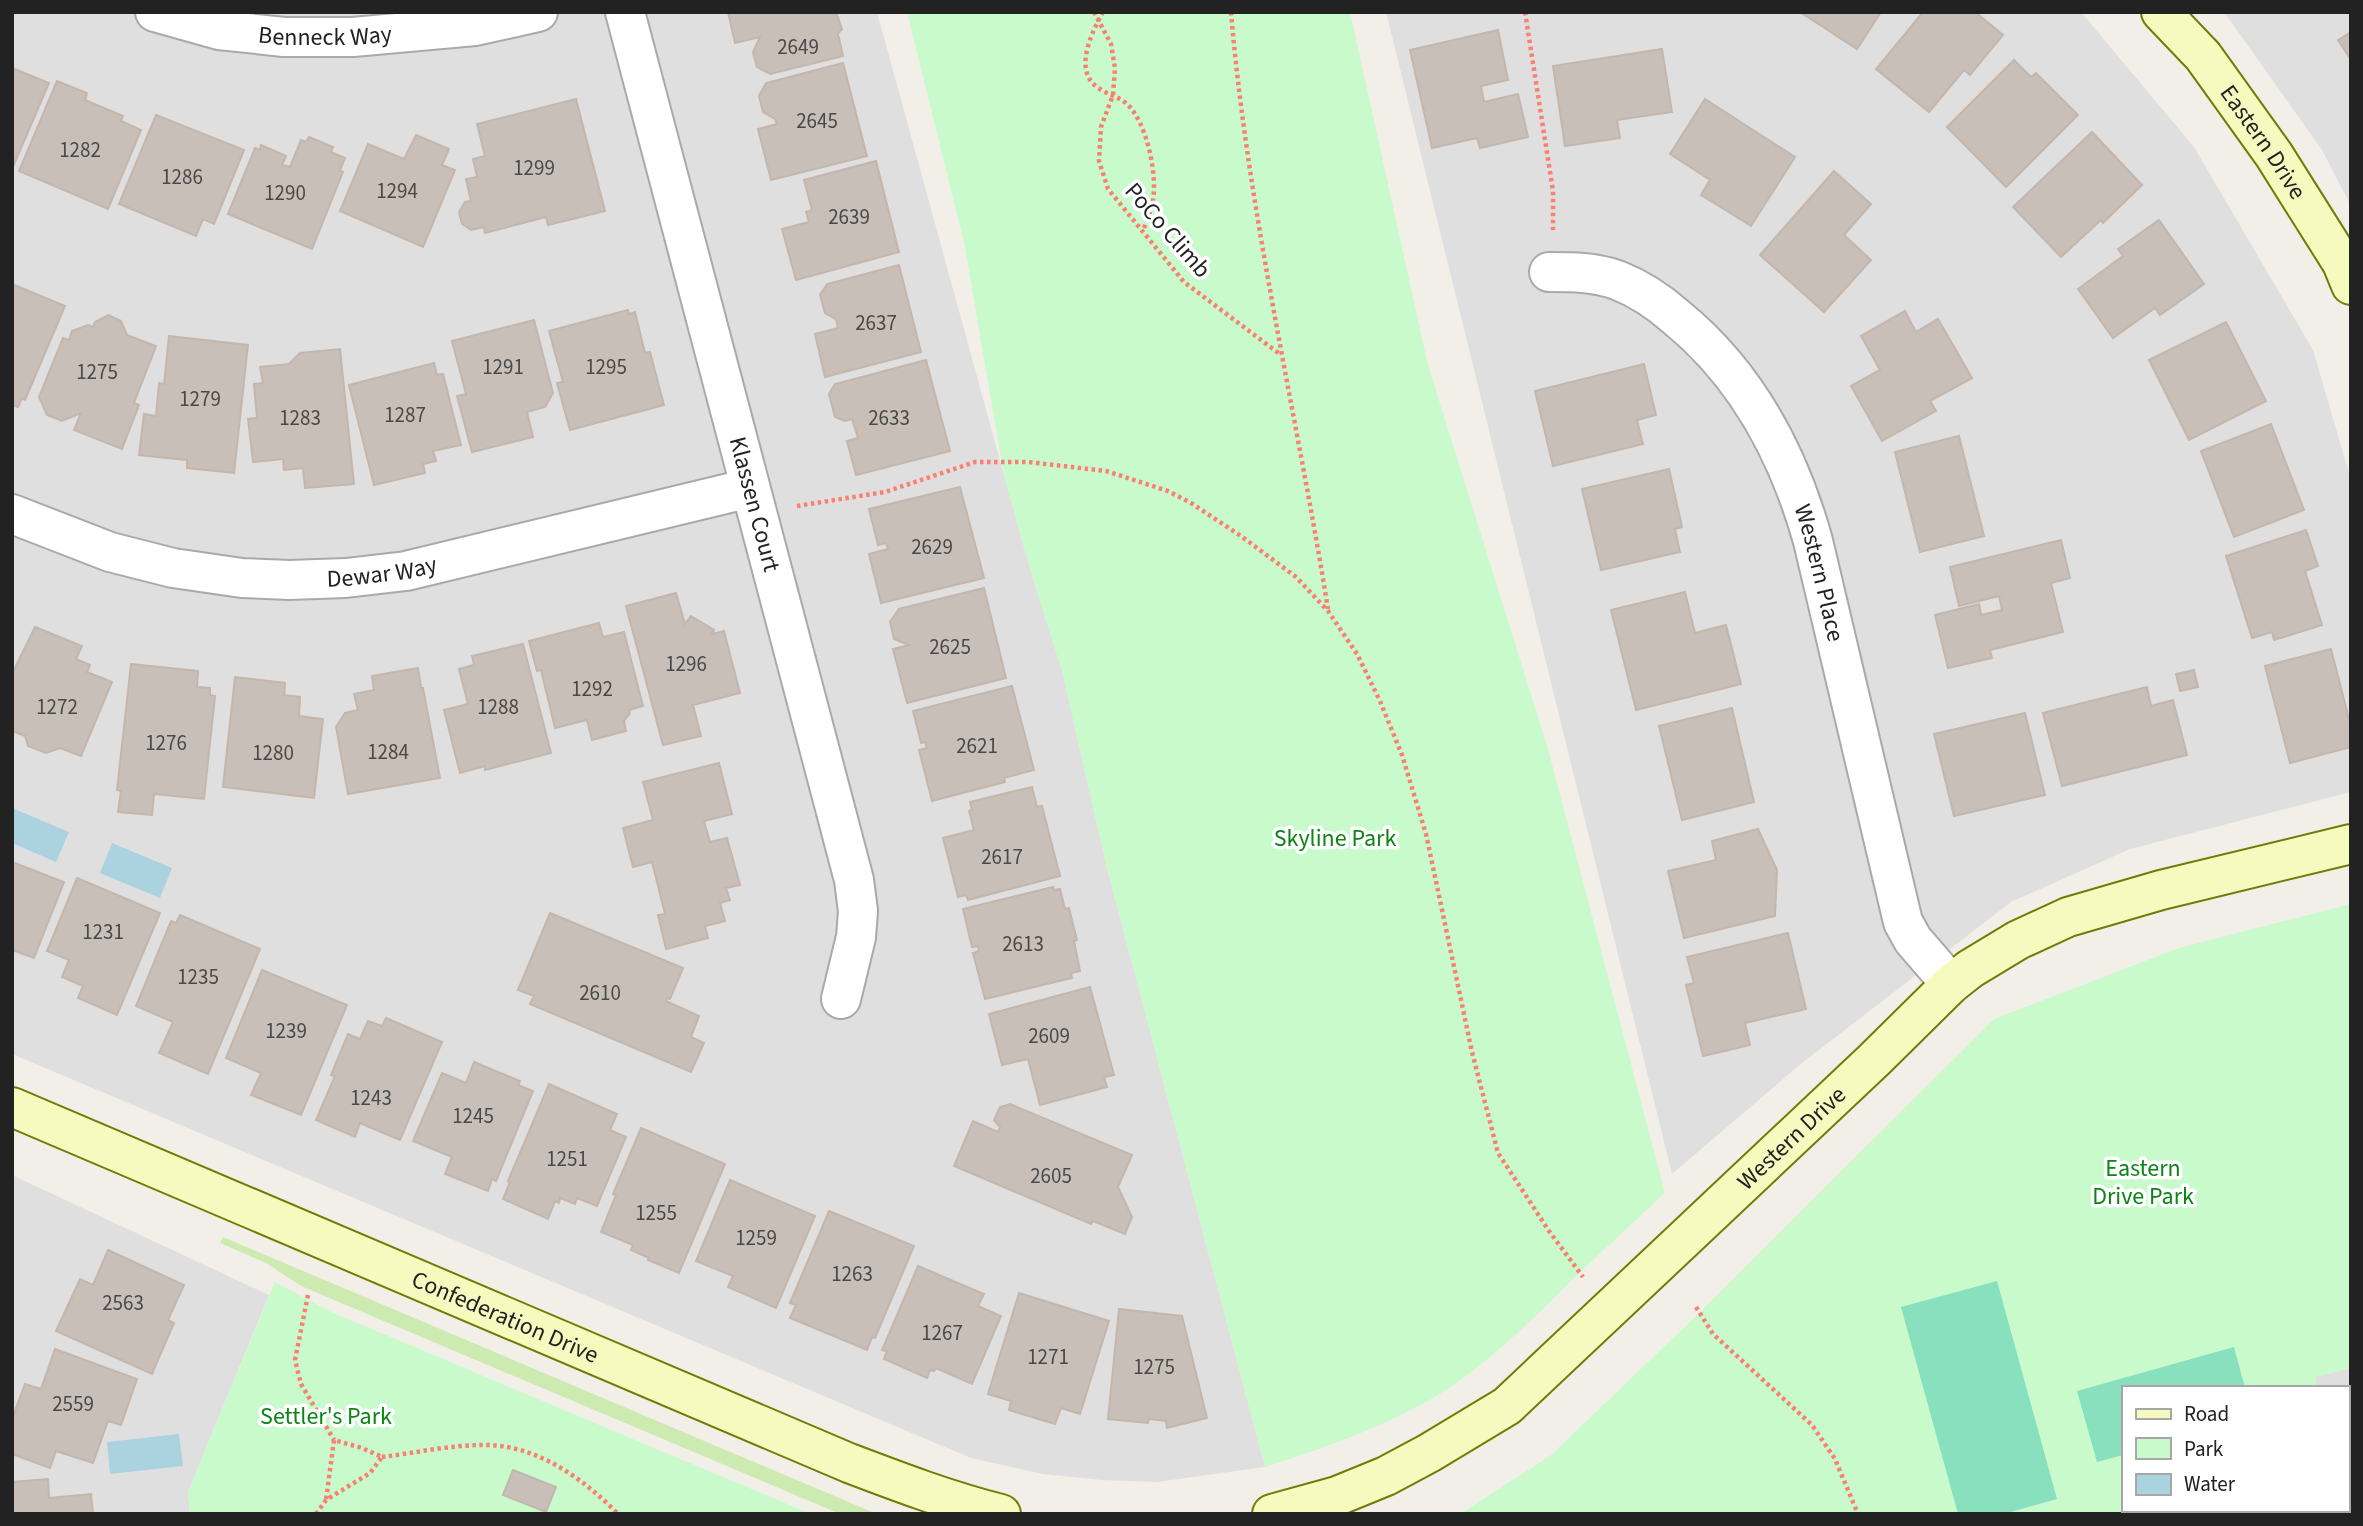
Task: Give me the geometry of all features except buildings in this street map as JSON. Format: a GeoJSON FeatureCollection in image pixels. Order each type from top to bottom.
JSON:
{"type":"FeatureCollection","features":[{"type":"Feature","properties":{"kind":"street","name":"Benneck Way"},"geometry":{"type":"LineString","coordinates":[[155,12],[219,30],[284,37],[354,37],[475,26],[538,12]]}},
{"type":"Feature","properties":{"kind":"street","name":"Klassen Court"},"geometry":{"type":"LineString","coordinates":[[625,12],[854,880],[858,911],[856,937],[841,999]]}},
{"type":"Feature","properties":{"kind":"street","name":"Eastern Drive"},"geometry":{"type":"LineString","coordinates":[[2161,12],[2203,56],[2266,144],[2348,269]]}},
{"type":"Feature","properties":{"kind":"street","name":"Western Place"},"geometry":{"type":"LineString","coordinates":[[1549,272],[1604,276],[1649,296],[1687,326],[1715,353],[1740,384],[1772,434],[1797,488],[1817,554],[1903,922],[1913,940],[1951,984]]}},
{"type":"Feature","properties":{"kind":"street","name":"Dewar Way"},"geometry":{"type":"LineString","coordinates":[[12,514],[110,552],[173,568],[242,578],[346,578],[406,570],[750,488]]}},
{"type":"Feature","properties":{"kind":"street","name":"Western Drive"},"geometry":{"type":"LineString","coordinates":[[1272,1514],[1337,1496],[1385,1476],[1507,1406],[1951,984],[1970,969],[2018,940],[2068,917],[2161,890],[2351,844]]}},
{"type":"Feature","properties":{"kind":"street","name":"Confederation Drive"},"geometry":{"type":"LineString","coordinates":[[15,1117],[849,1463],[914,1488],[1001,1514]]}},
{"type":"Feature","properties":{"kind":"path","name":"PoCo Climb"},"geometry":{"type":"LineString","coordinates":[[1094,12],[1111,44],[1115,68],[1113,95],[1101,127],[1099,161],[1108,189],[1184,282],[1282,356]]}},
{"type":"Feature","properties":{"kind":"path"},"geometry":{"type":"LineString","coordinates":[[1103,12],[1089,40],[1086,62],[1089,77],[1096,87],[1127,104],[1140,125],[1153,164],[1153,204],[1143,231]]}},
{"type":"Feature","properties":{"kind":"path"},"geometry":{"type":"LineString","coordinates":[[1231,12],[1240,105],[1255,208],[1328,611]]}},
{"type":"Feature","properties":{"kind":"path"},"geometry":{"type":"LineString","coordinates":[[1525,12],[1553,191],[1555,218],[1549,272]]}},
{"type":"Feature","properties":{"kind":"path"},"geometry":{"type":"LineString","coordinates":[[790,507],[886,492],[975,463],[1028,462],[1106,471],[1168,491],[1191,503],[1241,536],[1296,578],[1328,611],[1357,654],[1381,701],[1402,755],[1426,834],[1472,1052],[1498,1153],[1549,1231],[1584,1278]]}},
{"type":"Feature","properties":{"kind":"path"},"geometry":{"type":"LineString","coordinates":[[308,1295],[295,1360],[301,1384],[334,1440],[326,1500]]}},
{"type":"Feature","properties":{"kind":"path"},"geometry":{"type":"LineString","coordinates":[[1696,1307],[1713,1334],[1812,1425],[1835,1459],[1858,1514]]}},
{"type":"Feature","properties":{"kind":"path"},"geometry":{"type":"LineString","coordinates":[[334,1440],[382,1457],[484,1445],[520,1449],[543,1457],[598,1493],[618,1514]]}},
{"type":"Feature","properties":{"kind":"path"},"geometry":{"type":"LineString","coordinates":[[316,1514],[326,1500],[370,1473],[382,1457]]}},
{"type":"Feature","properties":{"kind":"shaded area"},"geometry":{"type":"Polygon","coordinates":[[[12,12],[877,12],[1031,572],[1062,670],[1107,868],[1265,1467],[1157,1482],[1043,1474],[971,1458],[12,1054],[12,12]]]}},
{"type":"Feature","properties":{"kind":"shaded area"},"geometry":{"type":"Polygon","coordinates":[[[1386,12],[2081,12],[2194,147],[2313,350],[2351,480],[2351,792],[2130,849],[2011,902],[1802,1063],[1672,1174],[1386,12]]]}},
{"type":"Feature","properties":{"kind":"shaded area"},"geometry":{"type":"Polygon","coordinates":[[[2224,12],[2351,12],[2351,206],[2322,150],[2224,12]]]}},
{"type":"Feature","properties":{"kind":"shaded area"},"geometry":{"type":"Polygon","coordinates":[[[12,1175],[269,1295],[188,1492],[190,1514],[12,1514],[12,1175]]]}},
{"type":"Feature","properties":{"kind":"shaded area"},"geometry":{"type":"Polygon","coordinates":[[[2351,1368],[2351,1514],[2349,1386],[2317,1386],[2315,1377],[2351,1368]]]}},
{"type":"Feature","properties":{"kind":"green space","name":"Skyline Park"},"geometry":{"type":"Polygon","coordinates":[[[907,12],[1350,12],[1428,365],[1548,749],[1665,1193],[1504,1345],[1448,1389],[1368,1430],[1265,1467],[1107,868],[1062,670],[1004,475],[964,242],[907,12]]]}},
{"type":"Feature","properties":{"kind":"green space","name":"Eastern Drive Park"},"geometry":{"type":"Polygon","coordinates":[[[2351,904],[2351,1368],[2315,1377],[2317,1386],[2122,1386],[2122,1512],[2349,1510],[2350,1514],[1460,1514],[1550,1456],[1692,1320],[1994,1019],[2179,948],[2351,904]]]}},
{"type":"Feature","properties":{"kind":"green space"},"geometry":{"type":"Polygon","coordinates":[[[223,1237],[877,1514],[840,1514],[301,1286],[266,1263],[220,1243],[223,1237]]]}},
{"type":"Feature","properties":{"kind":"green space"},"geometry":{"type":"Polygon","coordinates":[[[1997,1281],[2057,1499],[2003,1514],[1958,1514],[1901,1307],[1997,1281]]]}},
{"type":"Feature","properties":{"kind":"green space","name":"Settler's Park"},"geometry":{"type":"Polygon","coordinates":[[[275,1282],[329,1311],[811,1514],[190,1514],[188,1492],[275,1282]]]}},
{"type":"Feature","properties":{"kind":"green space"},"geometry":{"type":"Polygon","coordinates":[[[2234,1347],[2244,1386],[2122,1386],[2122,1455],[2097,1462],[2077,1391],[2234,1347]]]}},
{"type":"Feature","properties":{"kind":"water"},"geometry":{"type":"Polygon","coordinates":[[[12,808],[69,832],[56,862],[12,843],[12,808]]]}},
{"type":"Feature","properties":{"kind":"water"},"geometry":{"type":"Polygon","coordinates":[[[112,843],[172,868],[160,898],[100,873],[112,843]]]}},
{"type":"Feature","properties":{"kind":"water"},"geometry":{"type":"Polygon","coordinates":[[[179,1434],[183,1466],[110,1474],[107,1442],[179,1434]]]}}]}
